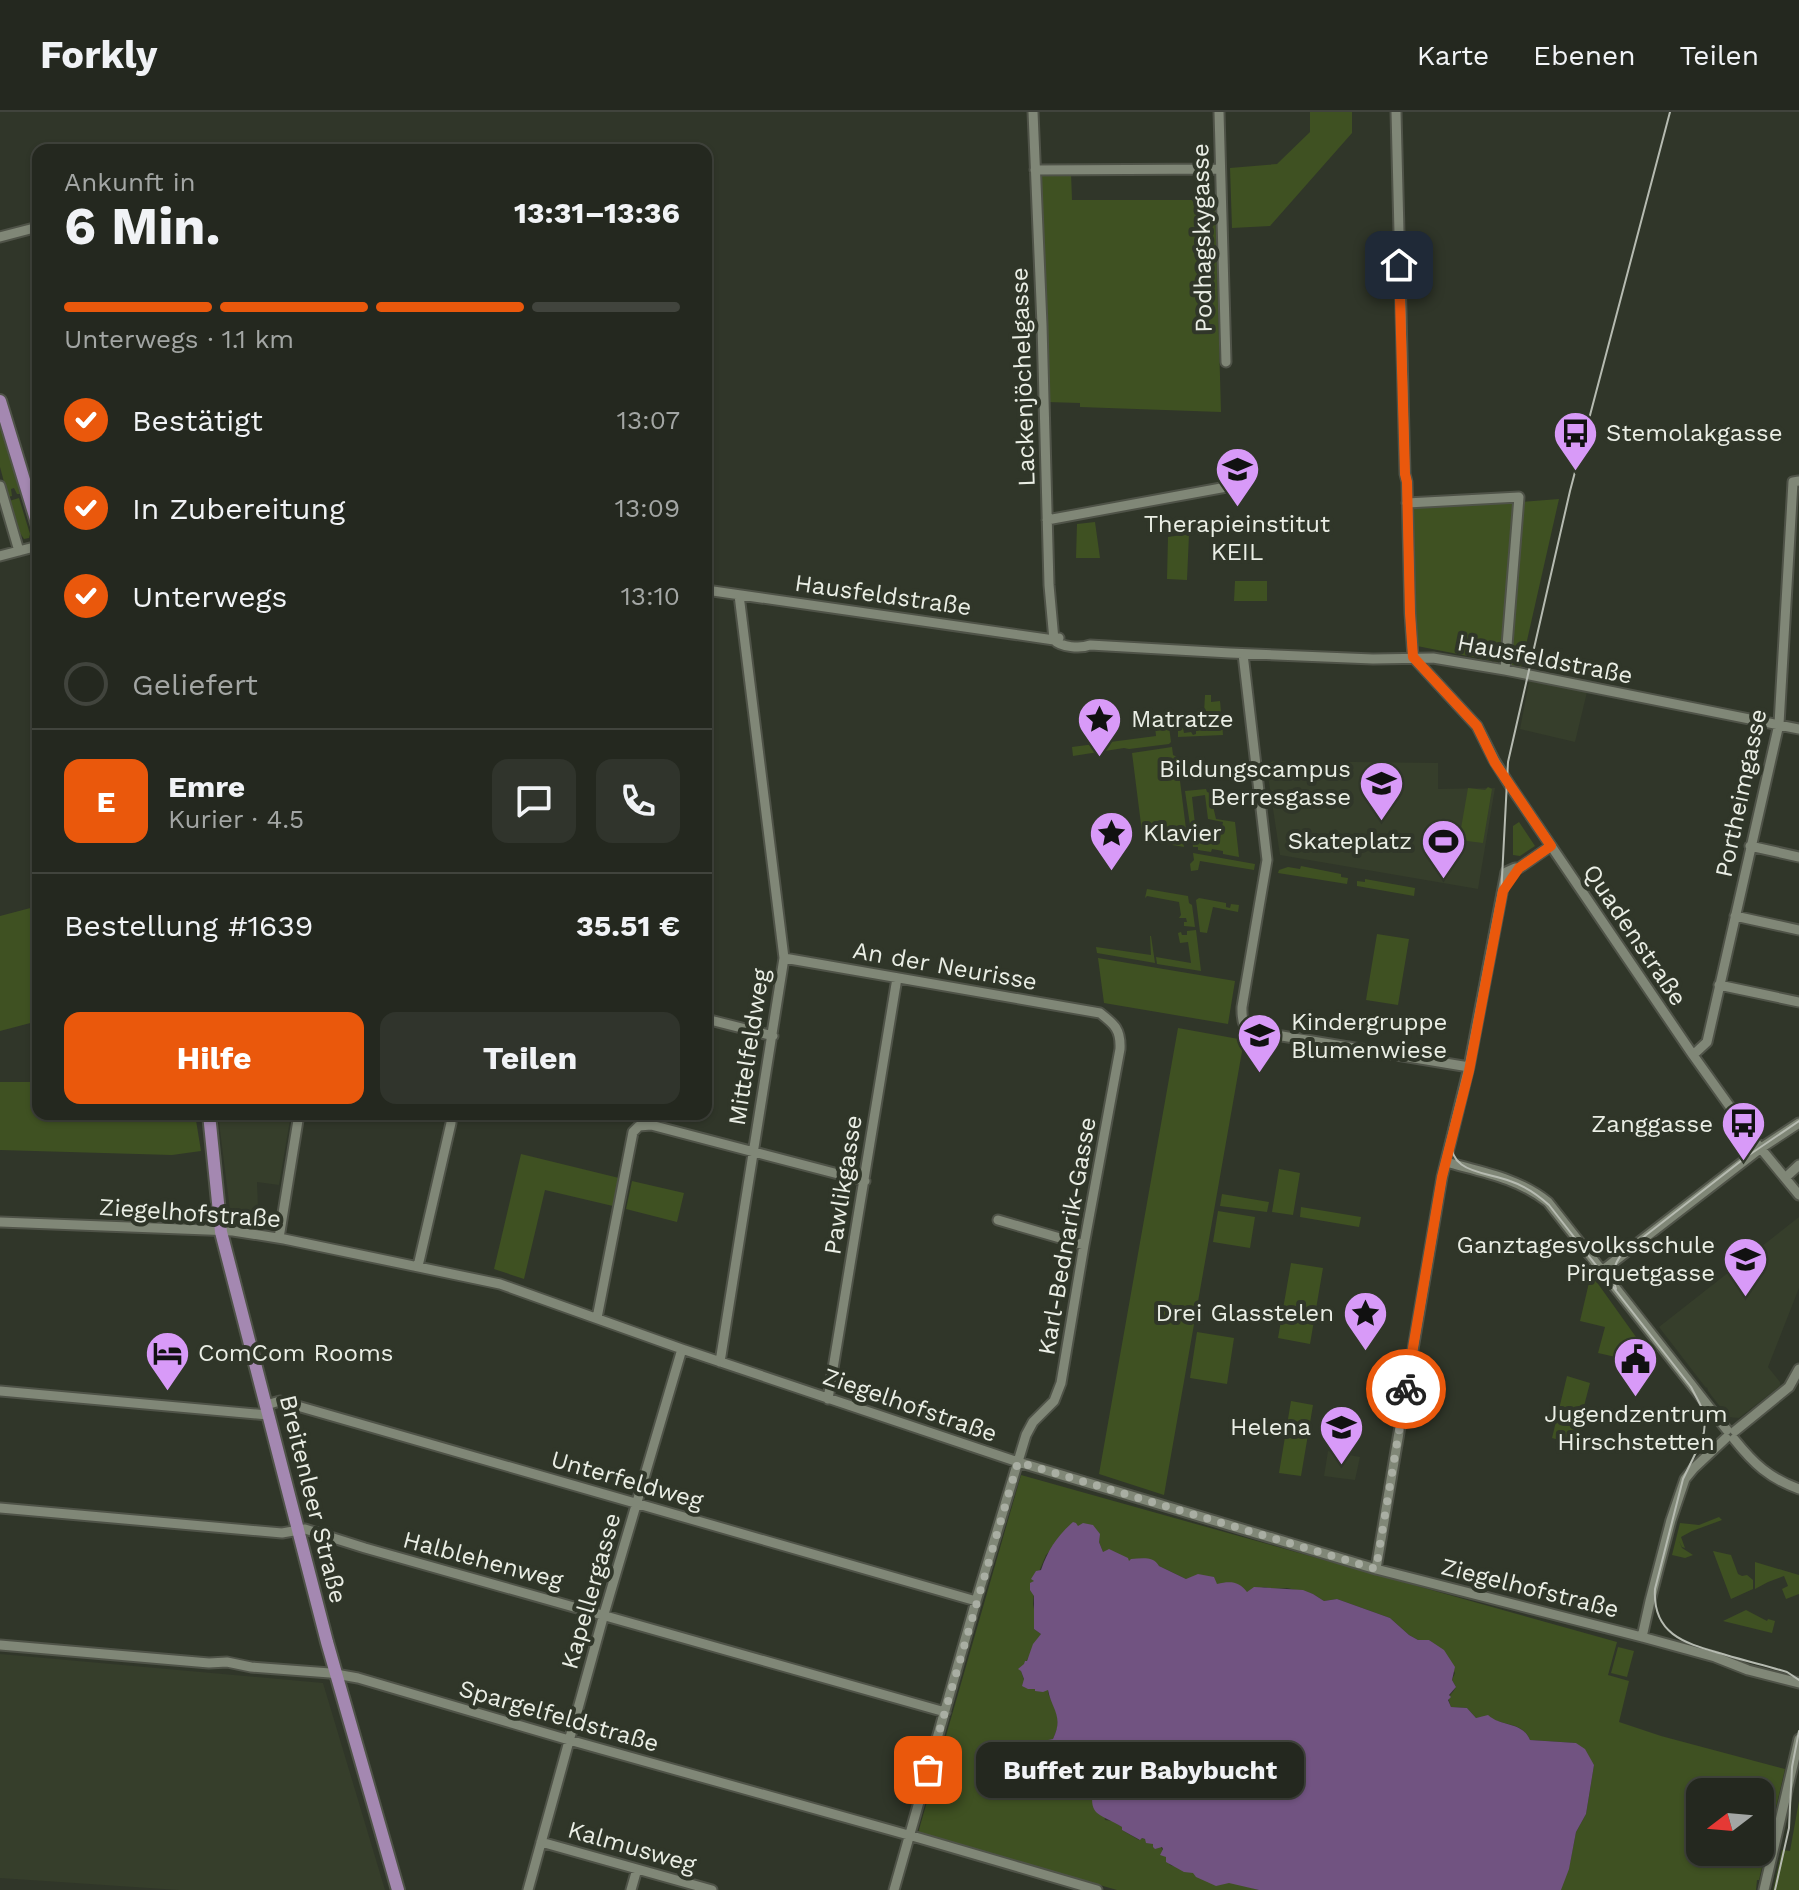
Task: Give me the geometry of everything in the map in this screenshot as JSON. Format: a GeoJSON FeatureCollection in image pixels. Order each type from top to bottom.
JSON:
{"type":"FeatureCollection","features":[{"type":"Feature","properties":{"kind":"main road"},"geometry":{"type":"LineString","coordinates":[[0,401],[32,506]]}},
{"type":"Feature","properties":{"kind":"main road","name":"Breitenleer Straße"},"geometry":{"type":"LineString","coordinates":[[210,1120],[221,1232],[336,1674],[398,1890]]}},
{"type":"Feature","properties":{"kind":"street","name":"Lackenjöchelgasse"},"geometry":{"type":"LineString","coordinates":[[1033,112],[1050,612],[1054,640]]}},
{"type":"Feature","properties":{"kind":"street","name":"Podhagskygasse"},"geometry":{"type":"LineString","coordinates":[[1219,112],[1226,362]]}},
{"type":"Feature","properties":{"kind":"street"},"geometry":{"type":"LineString","coordinates":[[1396,112],[1400,332],[1413,657]]}},
{"type":"Feature","properties":{"kind":"street"},"geometry":{"type":"LineString","coordinates":[[1035,170],[1220,169]]}},
{"type":"Feature","properties":{"kind":"street"},"geometry":{"type":"LineString","coordinates":[[0,237],[32,229]]}},
{"type":"Feature","properties":{"kind":"street","name":"Portheimgasse"},"geometry":{"type":"LineString","coordinates":[[1693,1055],[1707,1042],[1779,724],[1796,482]]}},
{"type":"Feature","properties":{"kind":"street"},"geometry":{"type":"LineString","coordinates":[[0,486],[19,551]]}},
{"type":"Feature","properties":{"kind":"street"},"geometry":{"type":"LineString","coordinates":[[1047,520],[1232,486]]}},
{"type":"Feature","properties":{"kind":"street"},"geometry":{"type":"LineString","coordinates":[[1407,503],[1519,497],[1505,670]]}},
{"type":"Feature","properties":{"kind":"street"},"geometry":{"type":"LineString","coordinates":[[0,556],[32,548]]}},
{"type":"Feature","properties":{"kind":"street","name":"Hausfeldstraße"},"geometry":{"type":"LineString","coordinates":[[712,591],[1054,640],[1086,641],[1090,645],[1373,659],[1413,657],[1464,662],[1799,729]]}},
{"type":"Feature","properties":{"kind":"street","name":"Mittelfeldweg"},"geometry":{"type":"LineString","coordinates":[[720,1362],[784,958],[739,595]]}},
{"type":"Feature","properties":{"kind":"street"},"geometry":{"type":"LineString","coordinates":[[1786,607],[1799,608]]}},
{"type":"Feature","properties":{"kind":"street"},"geometry":{"type":"LineString","coordinates":[[1243,654],[1267,860],[1242,1007],[1243,1027],[1256,1034],[1469,1067]]}},
{"type":"Feature","properties":{"kind":"street","name":"Quadenstraße"},"geometry":{"type":"LineString","coordinates":[[1413,657],[1477,726],[1495,763],[1693,1055],[1799,1195]]}},
{"type":"Feature","properties":{"kind":"street"},"geometry":{"type":"LineString","coordinates":[[1376,1569],[1446,1162],[1469,1067],[1506,872],[1519,868],[1551,846]]}},
{"type":"Feature","properties":{"kind":"street"},"geometry":{"type":"LineString","coordinates":[[1750,846],[1799,857]]}},
{"type":"Feature","properties":{"kind":"street"},"geometry":{"type":"LineString","coordinates":[[1735,916],[1799,930]]}},
{"type":"Feature","properties":{"kind":"street","name":"An der Neurisse"},"geometry":{"type":"LineString","coordinates":[[784,958],[1100,1013]]}},
{"type":"Feature","properties":{"kind":"street","name":"Pawlikgasse"},"geometry":{"type":"LineString","coordinates":[[828,1399],[897,978]]}},
{"type":"Feature","properties":{"kind":"street"},"geometry":{"type":"LineString","coordinates":[[1719,985],[1799,1002]]}},
{"type":"Feature","properties":{"kind":"street","name":"Karl-Bednarik-Gasse"},"geometry":{"type":"LineString","coordinates":[[894,1890],[1029,1427],[1051,1405],[1061,1383],[1120,1049],[1121,1036],[1114,1024],[1100,1013]]}},
{"type":"Feature","properties":{"kind":"street"},"geometry":{"type":"LineString","coordinates":[[712,1021],[773,1036]]}},
{"type":"Feature","properties":{"kind":"street"},"geometry":{"type":"LineString","coordinates":[[279,1238],[298,1120]]}},
{"type":"Feature","properties":{"kind":"street"},"geometry":{"type":"LineString","coordinates":[[418,1266],[451,1120]]}},
{"type":"Feature","properties":{"kind":"street"},"geometry":{"type":"LineString","coordinates":[[1603,1270],[1761,1148],[1799,1123]]}},
{"type":"Feature","properties":{"kind":"street"},"geometry":{"type":"LineString","coordinates":[[597,1318],[633,1132],[639,1126],[651,1125],[865,1181]]}},
{"type":"Feature","properties":{"kind":"street"},"geometry":{"type":"LineString","coordinates":[[1446,1162],[1507,1178],[1536,1192],[1555,1209],[1750,1459],[1779,1481],[1799,1489]]}},
{"type":"Feature","properties":{"kind":"street"},"geometry":{"type":"LineString","coordinates":[[1785,1178],[1799,1165]]}},
{"type":"Feature","properties":{"kind":"street"},"geometry":{"type":"LineString","coordinates":[[998,1220],[1084,1245]]}},
{"type":"Feature","properties":{"kind":"street","name":"Ziegelhofstraße"},"geometry":{"type":"LineString","coordinates":[[0,1222],[233,1231],[500,1284],[1018,1462],[1376,1569],[1642,1637],[1799,1683]]}},
{"type":"Feature","properties":{"kind":"street","name":"Kapellergasse"},"geometry":{"type":"LineString","coordinates":[[528,1890],[604,1614],[682,1349]]}},
{"type":"Feature","properties":{"kind":"street"},"geometry":{"type":"LineString","coordinates":[[1642,1637],[1685,1479],[1731,1434],[1789,1387],[1799,1369]]}},
{"type":"Feature","properties":{"kind":"street","name":"Unterfeldweg"},"geometry":{"type":"LineString","coordinates":[[0,1391],[267,1410],[280,1401],[976,1601]]}},
{"type":"Feature","properties":{"kind":"street","name":"Halblehenweg"},"geometry":{"type":"LineString","coordinates":[[0,1508],[282,1533],[305,1529],[945,1712]]}},
{"type":"Feature","properties":{"kind":"street","name":"Spargelfeldstraße"},"geometry":{"type":"LineString","coordinates":[[0,1645],[194,1662],[227,1662],[358,1678],[1097,1890]]}},
{"type":"Feature","properties":{"kind":"street"},"geometry":{"type":"LineString","coordinates":[[1764,1890],[1799,1739]]}},
{"type":"Feature","properties":{"kind":"street","name":"Kalmusweg"},"geometry":{"type":"LineString","coordinates":[[541,1842],[712,1890]]}},
{"type":"Feature","properties":{"kind":"street"},"geometry":{"type":"LineString","coordinates":[[631,1890],[637,1869]]}},
{"type":"Feature","properties":{"kind":"shaded area"},"geometry":{"type":"Polygon","coordinates":[[[1530,677],[1588,688],[1575,742],[1520,729],[1530,677]]]}},
{"type":"Feature","properties":{"kind":"shaded area","name":"Bildungscampus Berresgasse"},"geometry":{"type":"Polygon","coordinates":[[[1266,763],[1438,763],[1438,789],[1495,788],[1478,889],[1280,855],[1266,763]]]}},
{"type":"Feature","properties":{"kind":"shaded area"},"geometry":{"type":"Polygon","coordinates":[[[219,1120],[290,1120],[279,1185],[257,1182],[255,1221],[236,1217],[230,1210],[219,1120]]]}},
{"type":"Feature","properties":{"kind":"shaded area"},"geometry":{"type":"Polygon","coordinates":[[[1799,1217],[1799,1288],[1768,1367],[1780,1386],[1739,1418],[1728,1417],[1659,1327],[1799,1217]]]}},
{"type":"Feature","properties":{"kind":"shaded area","name":"Helena"},"geometry":{"type":"Polygon","coordinates":[[[1328,1451],[1360,1457],[1355,1480],[1324,1476],[1328,1451]]]}},
{"type":"Feature","properties":{"kind":"shaded area"},"geometry":{"type":"Polygon","coordinates":[[[1073,1522],[1078,1526],[1083,1523],[1093,1525],[1100,1534],[1103,1552],[1109,1549],[1129,1561],[1151,1559],[1186,1579],[1198,1574],[1214,1577],[1217,1584],[1234,1583],[1247,1592],[1254,1587],[1303,1590],[1324,1601],[1337,1599],[1390,1618],[1409,1635],[1418,1640],[1429,1640],[1444,1650],[1455,1667],[1452,1680],[1456,1687],[1448,1700],[1451,1707],[1467,1708],[1476,1718],[1488,1715],[1517,1727],[1530,1740],[1576,1743],[1585,1749],[1594,1765],[1586,1814],[1576,1832],[1569,1869],[1561,1890],[1259,1890],[1229,1883],[1216,1886],[1166,1862],[1166,1857],[1160,1855],[1162,1847],[1155,1849],[1145,1839],[1140,1840],[1097,1813],[1092,1796],[1094,1786],[1100,1783],[1097,1772],[1103,1770],[1100,1762],[1106,1753],[1099,1755],[1080,1779],[1057,1779],[1042,1772],[1038,1762],[1039,1751],[1043,1741],[1053,1739],[1056,1713],[1048,1690],[1035,1691],[1022,1686],[1024,1679],[1018,1669],[1027,1661],[1033,1644],[1041,1634],[1034,1629],[1034,1596],[1030,1583],[1034,1581],[1031,1579],[1036,1571],[1041,1570],[1058,1538],[1073,1522]]]}},
{"type":"Feature","properties":{"kind":"shaded area"},"geometry":{"type":"Polygon","coordinates":[[[0,1654],[323,1683],[385,1890],[179,1890],[0,1878],[0,1654]]]}},
{"type":"Feature","properties":{"kind":"green space"},"geometry":{"type":"Polygon","coordinates":[[[1310,112],[1352,112],[1352,133],[1270,226],[1232,228],[1230,168],[1277,164],[1310,132],[1310,112]]]}},
{"type":"Feature","properties":{"kind":"green space"},"geometry":{"type":"Polygon","coordinates":[[[1039,173],[1071,173],[1072,200],[1215,200],[1221,412],[1080,407],[1080,403],[1047,402],[1039,173]]]}},
{"type":"Feature","properties":{"kind":"green space"},"geometry":{"type":"Polygon","coordinates":[[[0,423],[20,494],[14,488],[11,489],[12,496],[8,497],[0,467],[0,423]]]}},
{"type":"Feature","properties":{"kind":"green space"},"geometry":{"type":"Polygon","coordinates":[[[19,498],[30,534],[29,538],[24,539],[18,533],[9,501],[19,498]]]}},
{"type":"Feature","properties":{"kind":"green space"},"geometry":{"type":"Polygon","coordinates":[[[1559,499],[1521,667],[1507,664],[1522,502],[1559,499]]]}},
{"type":"Feature","properties":{"kind":"green space"},"geometry":{"type":"Polygon","coordinates":[[[1514,501],[1503,663],[1417,646],[1412,507],[1514,501]]]}},
{"type":"Feature","properties":{"kind":"green space"},"geometry":{"type":"Polygon","coordinates":[[[1095,522],[1100,558],[1076,558],[1077,524],[1095,522]]]}},
{"type":"Feature","properties":{"kind":"green space"},"geometry":{"type":"Polygon","coordinates":[[[1189,534],[1187,580],[1167,579],[1168,537],[1189,534]]]}},
{"type":"Feature","properties":{"kind":"green space"},"geometry":{"type":"Polygon","coordinates":[[[1235,581],[1267,581],[1267,601],[1234,601],[1235,581]]]}},
{"type":"Feature","properties":{"kind":"green space"},"geometry":{"type":"Polygon","coordinates":[[[1205,695],[1211,695],[1211,702],[1220,701],[1223,735],[1178,737],[1172,723],[1177,722],[1184,733],[1191,732],[1193,735],[1203,730],[1205,695]]]}},
{"type":"Feature","properties":{"kind":"green space"},"geometry":{"type":"Polygon","coordinates":[[[1167,711],[1169,744],[1073,756],[1072,747],[1156,736],[1154,717],[1142,718],[1142,715],[1164,714],[1167,711]]]}},
{"type":"Feature","properties":{"kind":"green space"},"geometry":{"type":"Polygon","coordinates":[[[1172,747],[1173,755],[1177,757],[1187,837],[1183,840],[1184,847],[1143,840],[1132,753],[1172,747]]]}},
{"type":"Feature","properties":{"kind":"green space"},"geometry":{"type":"Polygon","coordinates":[[[1488,787],[1492,789],[1483,843],[1459,840],[1468,788],[1485,790],[1488,787]]]}},
{"type":"Feature","properties":{"kind":"green space"},"geometry":{"type":"Polygon","coordinates":[[[1206,789],[1210,793],[1216,819],[1235,822],[1239,857],[1223,854],[1223,851],[1212,849],[1211,852],[1193,847],[1191,832],[1196,833],[1197,841],[1219,844],[1223,822],[1208,819],[1205,795],[1192,797],[1195,824],[1190,825],[1185,791],[1206,789]]]}},
{"type":"Feature","properties":{"kind":"green space"},"geometry":{"type":"Polygon","coordinates":[[[1519,822],[1535,846],[1520,856],[1513,855],[1513,826],[1519,822]]]}},
{"type":"Feature","properties":{"kind":"green space"},"geometry":{"type":"Polygon","coordinates":[[[1193,853],[1255,864],[1254,870],[1200,861],[1198,870],[1191,871],[1193,853]]]}},
{"type":"Feature","properties":{"kind":"green space"},"geometry":{"type":"Polygon","coordinates":[[[1301,866],[1341,874],[1341,877],[1348,878],[1347,884],[1278,873],[1288,867],[1300,869],[1301,866]]]}},
{"type":"Feature","properties":{"kind":"green space"},"geometry":{"type":"Polygon","coordinates":[[[1365,879],[1415,888],[1414,896],[1357,886],[1357,881],[1365,882],[1365,879]]]}},
{"type":"Feature","properties":{"kind":"green space"},"geometry":{"type":"Polygon","coordinates":[[[1147,889],[1188,896],[1195,927],[1184,926],[1187,922],[1186,918],[1179,918],[1179,902],[1145,898],[1147,889]]]}},
{"type":"Feature","properties":{"kind":"green space"},"geometry":{"type":"Polygon","coordinates":[[[1196,900],[1226,903],[1226,907],[1230,908],[1231,904],[1239,905],[1238,912],[1213,907],[1207,933],[1200,932],[1196,900]]]}},
{"type":"Feature","properties":{"kind":"green space"},"geometry":{"type":"Polygon","coordinates":[[[32,908],[32,1023],[0,1031],[0,916],[32,908]]]}},
{"type":"Feature","properties":{"kind":"green space"},"geometry":{"type":"Polygon","coordinates":[[[1196,930],[1201,971],[1157,964],[1156,957],[1191,963],[1188,942],[1180,943],[1178,933],[1187,935],[1187,931],[1196,930]]]}},
{"type":"Feature","properties":{"kind":"green space"},"geometry":{"type":"Polygon","coordinates":[[[1377,934],[1409,939],[1398,1005],[1366,1000],[1377,934]]]}},
{"type":"Feature","properties":{"kind":"green space"},"geometry":{"type":"Polygon","coordinates":[[[1150,936],[1155,963],[1097,953],[1096,947],[1151,955],[1150,936]]]}},
{"type":"Feature","properties":{"kind":"green space"},"geometry":{"type":"Polygon","coordinates":[[[1098,958],[1235,981],[1228,1024],[1104,1003],[1098,958]]]}},
{"type":"Feature","properties":{"kind":"green space"},"geometry":{"type":"Polygon","coordinates":[[[1178,1028],[1244,1040],[1164,1495],[1099,1474],[1178,1028]]]}},
{"type":"Feature","properties":{"kind":"green space"},"geometry":{"type":"Polygon","coordinates":[[[0,1082],[32,1082],[32,1120],[196,1120],[201,1151],[172,1155],[0,1150],[0,1082]]]}},
{"type":"Feature","properties":{"kind":"green space"},"geometry":{"type":"Polygon","coordinates":[[[521,1154],[619,1178],[613,1206],[545,1190],[524,1279],[494,1269],[521,1154]]]}},
{"type":"Feature","properties":{"kind":"green space"},"geometry":{"type":"Polygon","coordinates":[[[1279,1169],[1300,1173],[1293,1215],[1272,1212],[1279,1169]]]}},
{"type":"Feature","properties":{"kind":"green space"},"geometry":{"type":"Polygon","coordinates":[[[632,1181],[684,1193],[677,1222],[626,1209],[632,1181]]]}},
{"type":"Feature","properties":{"kind":"green space"},"geometry":{"type":"Polygon","coordinates":[[[1222,1194],[1269,1202],[1267,1212],[1220,1206],[1222,1194]]]}},
{"type":"Feature","properties":{"kind":"green space"},"geometry":{"type":"Polygon","coordinates":[[[1301,1207],[1361,1217],[1359,1227],[1300,1217],[1301,1207]]]}},
{"type":"Feature","properties":{"kind":"green space"},"geometry":{"type":"Polygon","coordinates":[[[1218,1211],[1255,1217],[1250,1248],[1213,1242],[1218,1211]]]}},
{"type":"Feature","properties":{"kind":"green space"},"geometry":{"type":"Polygon","coordinates":[[[1291,1263],[1323,1268],[1310,1344],[1278,1338],[1291,1263]]]}},
{"type":"Feature","properties":{"kind":"green space"},"geometry":{"type":"Polygon","coordinates":[[[1591,1274],[1646,1351],[1633,1361],[1598,1353],[1605,1327],[1580,1321],[1591,1274]]]}},
{"type":"Feature","properties":{"kind":"green space"},"geometry":{"type":"Polygon","coordinates":[[[1197,1332],[1234,1338],[1227,1384],[1190,1378],[1197,1332]]]}},
{"type":"Feature","properties":{"kind":"green space"},"geometry":{"type":"Polygon","coordinates":[[[1567,1376],[1590,1383],[1574,1444],[1552,1438],[1567,1376]]]}},
{"type":"Feature","properties":{"kind":"green space"},"geometry":{"type":"Polygon","coordinates":[[[1291,1401],[1313,1405],[1301,1476],[1279,1473],[1291,1401]]]}},
{"type":"Feature","properties":{"kind":"green space"},"geometry":{"type":"Polygon","coordinates":[[[1021,1475],[1617,1642],[1608,1675],[1629,1681],[1619,1722],[1785,1769],[1774,1816],[1774,1778],[1686,1778],[1686,1866],[1762,1866],[1756,1890],[1560,1890],[1570,1863],[1576,1832],[1586,1814],[1594,1765],[1576,1743],[1530,1740],[1517,1727],[1488,1716],[1476,1718],[1467,1708],[1451,1707],[1449,1698],[1456,1687],[1452,1680],[1455,1673],[1438,1647],[1429,1640],[1418,1640],[1409,1635],[1390,1618],[1337,1599],[1324,1601],[1313,1594],[1287,1588],[1264,1587],[1247,1593],[1186,1579],[1159,1566],[1129,1562],[1103,1552],[1099,1542],[1076,1523],[1046,1555],[1035,1581],[1034,1629],[1041,1634],[1021,1671],[1032,1688],[1048,1689],[1056,1710],[1056,1732],[1053,1739],[1044,1741],[1060,1779],[1085,1776],[1095,1756],[1107,1753],[1100,1762],[1105,1820],[1113,1821],[1139,1840],[1142,1838],[1161,1847],[1170,1865],[1259,1890],[1117,1890],[918,1833],[1021,1475]]]}},
{"type":"Feature","properties":{"kind":"green space"},"geometry":{"type":"Polygon","coordinates":[[[1719,1517],[1722,1520],[1681,1537],[1685,1548],[1679,1541],[1682,1548],[1693,1555],[1685,1558],[1672,1555],[1680,1523],[1699,1525],[1719,1517]]]}},
{"type":"Feature","properties":{"kind":"green space"},"geometry":{"type":"Polygon","coordinates":[[[1713,1551],[1731,1555],[1738,1574],[1747,1575],[1753,1580],[1753,1589],[1731,1599],[1713,1551]]]}},
{"type":"Feature","properties":{"kind":"green space"},"geometry":{"type":"Polygon","coordinates":[[[1755,1562],[1799,1575],[1799,1594],[1786,1599],[1782,1589],[1788,1586],[1784,1576],[1755,1589],[1755,1562]]]}},
{"type":"Feature","properties":{"kind":"green space"},"geometry":{"type":"Polygon","coordinates":[[[1746,1610],[1767,1621],[1775,1621],[1772,1633],[1723,1621],[1746,1610]]]}},
{"type":"Feature","properties":{"kind":"green space"},"geometry":{"type":"Polygon","coordinates":[[[1618,1647],[1634,1651],[1627,1677],[1611,1673],[1618,1647]]]}},
{"type":"Feature","properties":{"kind":"green space"},"geometry":{"type":"Polygon","coordinates":[[[1799,1801],[1799,1890],[1773,1890],[1782,1850],[1790,1851],[1799,1801]]]}},
{"type":"Feature","properties":{"kind":"tram line"},"geometry":{"type":"LineString","coordinates":[[1670,112],[1570,491],[1508,762],[1501,897],[1468,1067],[1451,1135],[1451,1148],[1455,1157],[1469,1169],[1521,1185],[1549,1205],[1691,1387],[1702,1408],[1704,1432],[1683,1479],[1655,1589],[1656,1605],[1666,1628],[1686,1642],[1787,1672],[1799,1680]]}},
{"type":"Feature","properties":{"kind":"tram line"},"geometry":{"type":"LineString","coordinates":[[1616,1289],[1614,1270],[1623,1253],[1746,1157],[1799,1121]]}},
{"type":"Feature","properties":{"kind":"tram line"},"geometry":{"type":"LineString","coordinates":[[1775,1890],[1789,1828],[1792,1767],[1799,1731]]}},
{"type":"Feature","properties":{"kind":"way so far"},"geometry":{"type":"LineString","coordinates":[[928,1770],[1018,1462],[1376,1569],[1406,1389]]}},
{"type":"Feature","properties":{"kind":"place","name":"Stemolakgasse"},"geometry":{"type":"Point","coordinates":[1575,472]}},
{"type":"Feature","properties":{"kind":"place","name":"Therapieinstitut KEIL"},"geometry":{"type":"Point","coordinates":[1237,509]}},
{"type":"Feature","properties":{"kind":"place","name":"Matratze"},"geometry":{"type":"Point","coordinates":[1100,758]}},
{"type":"Feature","properties":{"kind":"place","name":"Bildungscampus Berresgasse"},"geometry":{"type":"Point","coordinates":[1382,822]}},
{"type":"Feature","properties":{"kind":"place","name":"Klavier"},"geometry":{"type":"Point","coordinates":[1112,872]}},
{"type":"Feature","properties":{"kind":"place","name":"Skateplatz"},"geometry":{"type":"Point","coordinates":[1443,880]}},
{"type":"Feature","properties":{"kind":"place","name":"Kindergruppe Blumenwiese"},"geometry":{"type":"Point","coordinates":[1260,1075]}},
{"type":"Feature","properties":{"kind":"place","name":"Zanggasse"},"geometry":{"type":"Point","coordinates":[1744,1163]}},
{"type":"Feature","properties":{"kind":"place","name":"Ganztagesvolksschule Pirquetgasse"},"geometry":{"type":"Point","coordinates":[1746,1298]}},
{"type":"Feature","properties":{"kind":"place","name":"Drei Glasstelen"},"geometry":{"type":"Point","coordinates":[1365,1352]}},
{"type":"Feature","properties":{"kind":"place","name":"ComCom Rooms"},"geometry":{"type":"Point","coordinates":[167,1392]}},
{"type":"Feature","properties":{"kind":"place","name":"Jugendzentrum Hirschstetten"},"geometry":{"type":"Point","coordinates":[1636,1399]}},
{"type":"Feature","properties":{"kind":"place","name":"Helena"},"geometry":{"type":"Point","coordinates":[1342,1466]}},
{"type":"Feature","properties":{"kind":"place","name":"Buffet zur Babybucht"},"geometry":{"type":"Point","coordinates":[928,1770]}},
{"type":"Feature","properties":{"kind":"route"},"geometry":{"type":"LineString","coordinates":[[1399,265],[1413,657],[1477,726],[1495,763],[1551,846],[1519,868],[1503,891],[1469,1071],[1442,1177],[1406,1389]]}}]}
